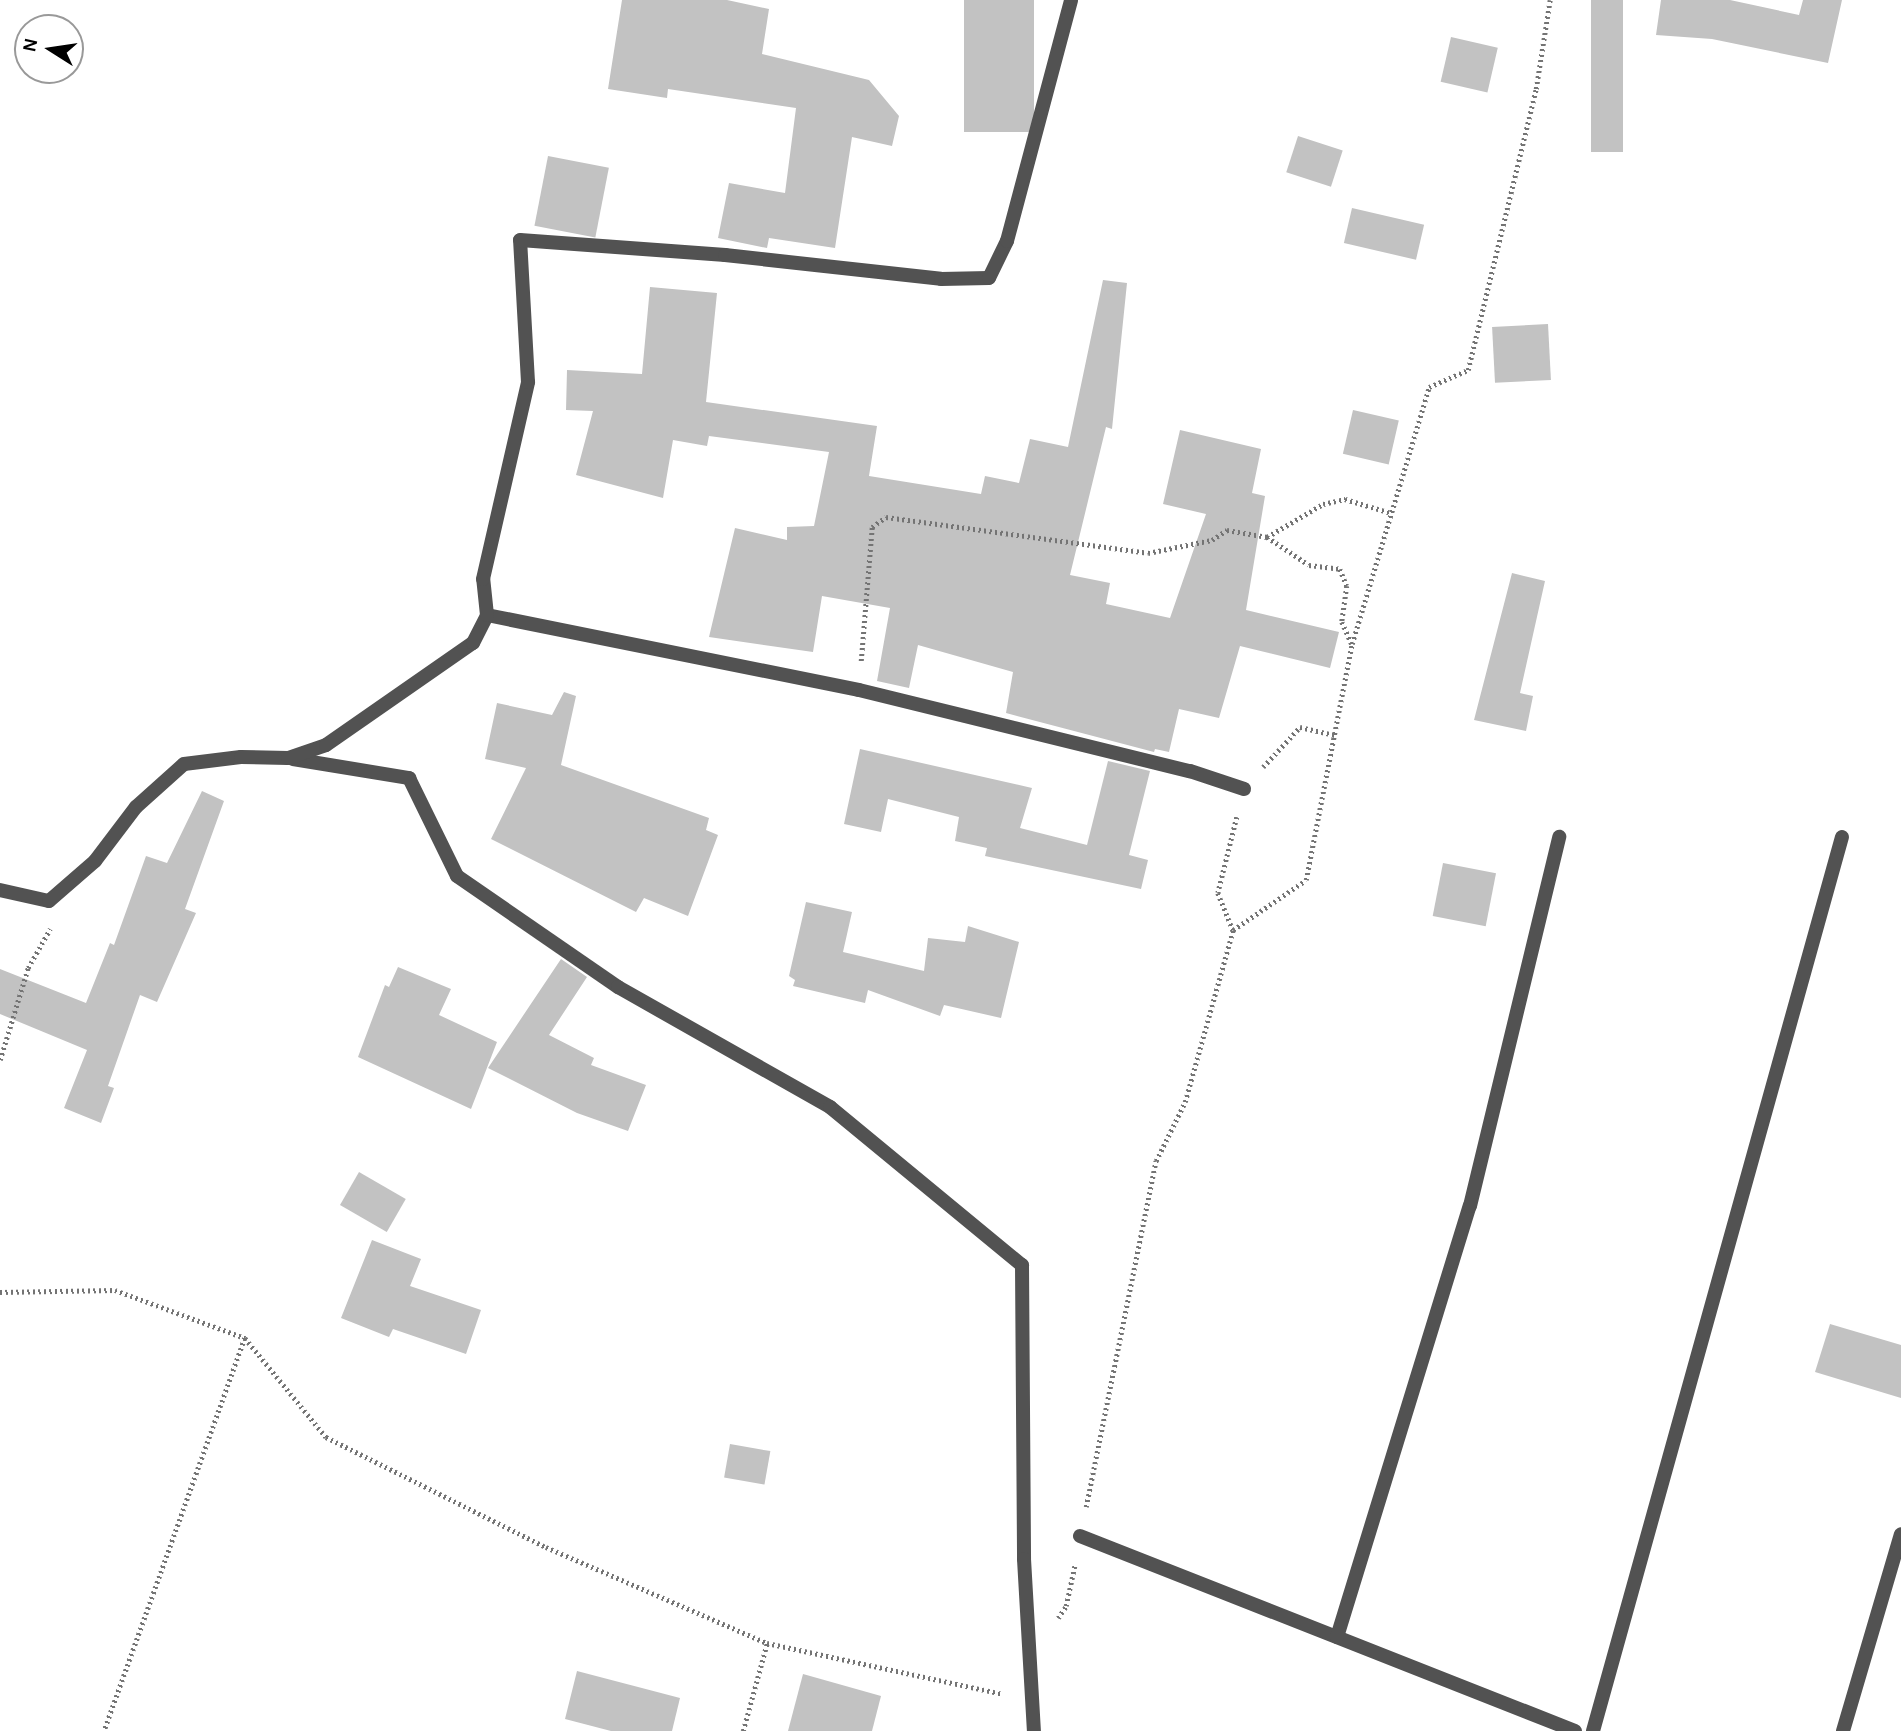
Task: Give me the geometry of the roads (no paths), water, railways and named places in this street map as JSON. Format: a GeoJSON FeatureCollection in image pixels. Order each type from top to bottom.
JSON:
{"type":"FeatureCollection","features":[{"type":"Feature","properties":{"kind":"street"},"geometry":{"type":"LineString","coordinates":[[288,758],[326,746],[473,643],[487,615],[483,579],[528,382],[520,240],[725,255],[940,279],[989,278],[1007,241],[1071,0]]}},
{"type":"Feature","properties":{"kind":"street"},"geometry":{"type":"LineString","coordinates":[[487,615],[859,690],[1190,771],[1244,789]]}},
{"type":"Feature","properties":{"kind":"street"},"geometry":{"type":"LineString","coordinates":[[0,890],[49,901],[95,861],[136,807],[184,764],[241,757],[288,758],[409,778],[457,876],[618,986],[830,1107],[1022,1265],[1029,1658],[1034,1731]]}},
{"type":"Feature","properties":{"kind":"street"},"geometry":{"type":"LineString","coordinates":[[1337,1637],[1470,1206],[1559,837]]}},
{"type":"Feature","properties":{"kind":"street"},"geometry":{"type":"LineString","coordinates":[[1593,1731],[1842,837]]}},
{"type":"Feature","properties":{"kind":"street"},"geometry":{"type":"LineString","coordinates":[[1843,1731],[1901,1534]]}},
{"type":"Feature","properties":{"kind":"street"},"geometry":{"type":"LineString","coordinates":[[1080,1536],[1575,1731]]}}]}
